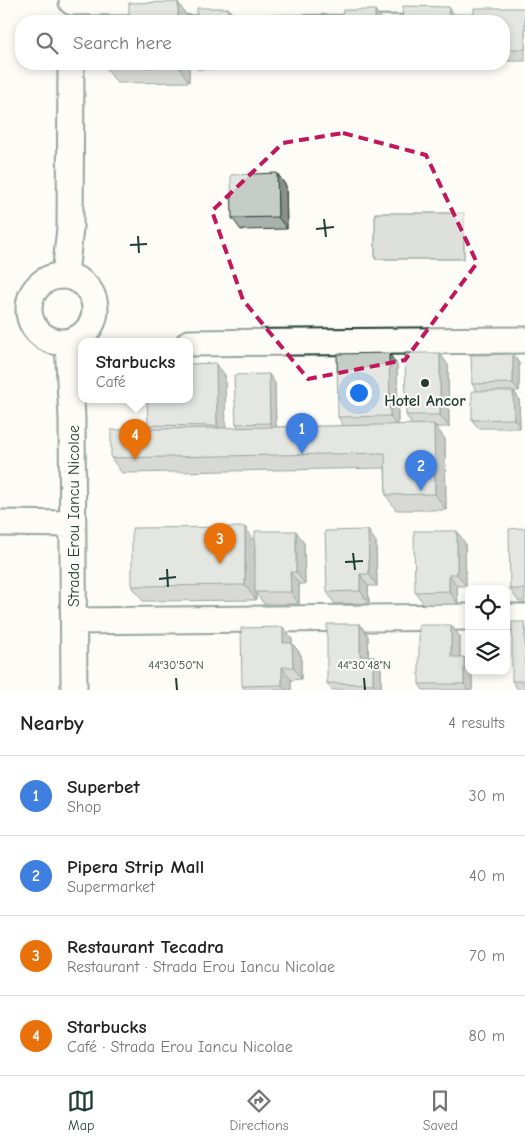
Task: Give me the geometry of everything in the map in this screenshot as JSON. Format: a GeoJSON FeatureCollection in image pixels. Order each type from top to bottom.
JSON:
{"type":"FeatureCollection","features":[{"type":"Feature","properties":{"kind":"street"},"geometry":{"type":"LineString","coordinates":[[72,8],[525,1]]}},
{"type":"Feature","properties":{"kind":"street"},"geometry":{"type":"LineString","coordinates":[[65,275],[70,228],[71,70]]}},
{"type":"Feature","properties":{"kind":"street"},"geometry":{"type":"LineString","coordinates":[[78,339],[51,340],[37,332],[30,322],[28,310],[30,299],[39,285],[53,276],[65,275],[76,278],[85,284],[92,294],[95,315],[82,338]]}},
{"type":"Feature","properties":{"kind":"street"},"geometry":{"type":"LineString","coordinates":[[193,344],[525,340]]}},
{"type":"Feature","properties":{"kind":"street","name":"Strada Erou Iancu Nicolae"},"geometry":{"type":"LineString","coordinates":[[74,690],[72,410],[78,363]]}},
{"type":"Feature","properties":{"kind":"street"},"geometry":{"type":"LineString","coordinates":[[0,523],[73,524]]}},
{"type":"Feature","properties":{"kind":"street"},"geometry":{"type":"LineString","coordinates":[[74,621],[465,617]]}},
{"type":"Feature","properties":{"kind":"street"},"geometry":{"type":"LineString","coordinates":[[510,617],[525,617]]}},
{"type":"Feature","properties":{"kind":"highlighted area"},"geometry":{"type":"Polygon","coordinates":[[[343,133],[426,155],[477,263],[405,360],[308,379],[243,300],[212,211],[283,143],[343,133]]]}},
{"type":"Feature","properties":{"kind":"shaded area"},"geometry":{"type":"Polygon","coordinates":[[[375,213],[464,213],[464,259],[375,259],[375,213]]]}},
{"type":"Feature","properties":{"kind":"building"},"geometry":{"type":"Polygon","coordinates":[[[178,2],[178,15],[129,15],[129,3],[178,2]]]}},
{"type":"Feature","properties":{"kind":"building"},"geometry":{"type":"Polygon","coordinates":[[[403,6],[449,7],[448,15],[402,15],[403,6]]]}},
{"type":"Feature","properties":{"kind":"building"},"geometry":{"type":"Polygon","coordinates":[[[197,8],[228,8],[228,15],[197,15],[197,8]]]}},
{"type":"Feature","properties":{"kind":"building"},"geometry":{"type":"Polygon","coordinates":[[[474,8],[525,8],[525,49],[510,49],[510,15],[474,15],[474,8]]]}},
{"type":"Feature","properties":{"kind":"building"},"geometry":{"type":"Polygon","coordinates":[[[343,10],[375,10],[375,15],[342,15],[343,10]]]}},
{"type":"Feature","properties":{"kind":"building"},"geometry":{"type":"Polygon","coordinates":[[[277,173],[278,217],[232,218],[231,175],[277,173]]]}},
{"type":"Feature","properties":{"kind":"building"},"geometry":{"type":"Polygon","coordinates":[[[389,353],[390,416],[338,417],[337,354],[389,353]]]}},
{"type":"Feature","properties":{"kind":"building"},"geometry":{"type":"Polygon","coordinates":[[[405,353],[440,353],[440,415],[406,415],[405,353]]]}},
{"type":"Feature","properties":{"kind":"building"},"geometry":{"type":"Polygon","coordinates":[[[513,354],[513,383],[472,384],[471,355],[513,354]]]}},
{"type":"Feature","properties":{"kind":"building"},"geometry":{"type":"Polygon","coordinates":[[[216,363],[217,426],[148,425],[147,403],[193,403],[193,364],[216,363]]]}},
{"type":"Feature","properties":{"kind":"building"},"geometry":{"type":"Polygon","coordinates":[[[269,374],[270,423],[236,424],[234,375],[269,374]]]}},
{"type":"Feature","properties":{"kind":"building"},"geometry":{"type":"Polygon","coordinates":[[[472,391],[513,391],[514,419],[472,420],[472,391]]]}},
{"type":"Feature","properties":{"kind":"building"},"geometry":{"type":"Polygon","coordinates":[[[434,424],[435,494],[386,495],[385,453],[111,458],[111,430],[434,424]]]}},
{"type":"Feature","properties":{"kind":"building"},"geometry":{"type":"Polygon","coordinates":[[[245,527],[245,585],[132,586],[132,528],[245,527]]]}},
{"type":"Feature","properties":{"kind":"building"},"geometry":{"type":"Polygon","coordinates":[[[525,528],[525,589],[510,589],[509,529],[525,528]]]}},
{"type":"Feature","properties":{"kind":"building"},"geometry":{"type":"Polygon","coordinates":[[[368,530],[369,574],[360,574],[360,591],[327,592],[325,531],[368,530]]]}},
{"type":"Feature","properties":{"kind":"building"},"geometry":{"type":"Polygon","coordinates":[[[255,531],[296,531],[296,572],[290,572],[291,592],[255,592],[255,531]]]}},
{"type":"Feature","properties":{"kind":"building"},"geometry":{"type":"Polygon","coordinates":[[[414,531],[457,531],[457,574],[449,574],[449,591],[415,592],[414,531]]]}},
{"type":"Feature","properties":{"kind":"building"},"geometry":{"type":"Polygon","coordinates":[[[512,622],[525,622],[525,681],[512,681],[512,622]]]}},
{"type":"Feature","properties":{"kind":"building"},"geometry":{"type":"Polygon","coordinates":[[[327,624],[360,624],[360,656],[373,656],[373,684],[327,683],[327,624]]]}},
{"type":"Feature","properties":{"kind":"building"},"geometry":{"type":"Polygon","coordinates":[[[419,625],[451,625],[451,657],[464,657],[464,684],[419,684],[419,625]]]}},
{"type":"Feature","properties":{"kind":"building"},"geometry":{"type":"Polygon","coordinates":[[[283,627],[283,643],[292,643],[293,667],[282,667],[282,685],[242,686],[241,628],[283,627]]]}},
{"type":"Feature","properties":{"kind":"place","name":"Hotel Ancor"},"geometry":{"type":"Point","coordinates":[425,383]}},
{"type":"Feature","properties":{"kind":"place","name":"Superbet"},"geometry":{"type":"Point","coordinates":[302,454]}},
{"type":"Feature","properties":{"kind":"place","name":"Starbucks"},"geometry":{"type":"Point","coordinates":[135,460]}},
{"type":"Feature","properties":{"kind":"place","name":"Pipera Strip Mall"},"geometry":{"type":"Point","coordinates":[421,491]}},
{"type":"Feature","properties":{"kind":"place","name":"Restaurant Tecadra"},"geometry":{"type":"Point","coordinates":[220,564]}}]}
